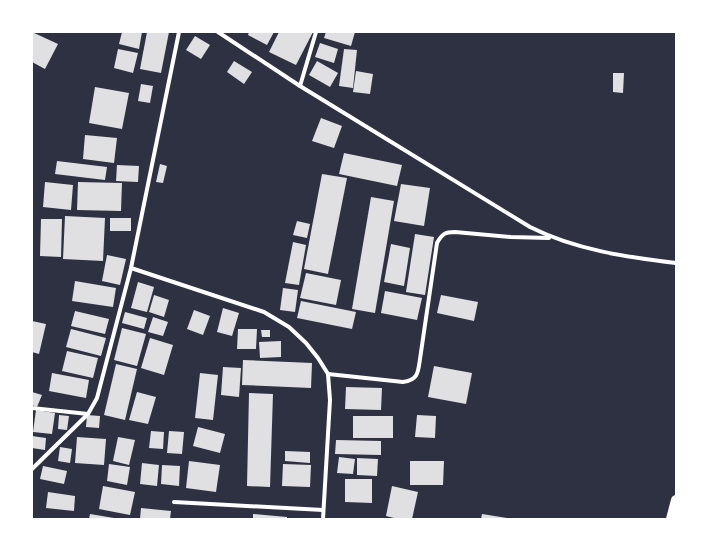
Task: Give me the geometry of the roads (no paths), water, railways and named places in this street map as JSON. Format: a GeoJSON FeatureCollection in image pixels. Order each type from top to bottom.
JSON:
{"type":"FeatureCollection","features":[{"type":"Feature","properties":{"kind":"highway"},"geometry":{"type":"LineString","coordinates":[[671,519],[676,500]]}},
{"type":"Feature","properties":{"kind":"street"},"geometry":{"type":"LineString","coordinates":[[32,469],[88,414],[101,387],[130,268],[179,32]]}},
{"type":"Feature","properties":{"kind":"street"},"geometry":{"type":"LineString","coordinates":[[218,32],[300,86],[530,228],[552,238],[628,258],[676,263]]}},
{"type":"Feature","properties":{"kind":"street"},"geometry":{"type":"LineString","coordinates":[[300,86],[316,32]]}},
{"type":"Feature","properties":{"kind":"street"},"geometry":{"type":"LineString","coordinates":[[328,374],[403,382],[415,378],[418,373],[437,243],[443,234],[448,232],[456,232],[511,237],[552,238]]}},
{"type":"Feature","properties":{"kind":"street"},"geometry":{"type":"LineString","coordinates":[[130,268],[264,312],[289,327],[306,343],[318,358],[328,374],[330,400],[323,519]]}},
{"type":"Feature","properties":{"kind":"street"},"geometry":{"type":"LineString","coordinates":[[32,408],[88,414]]}},
{"type":"Feature","properties":{"kind":"street"},"geometry":{"type":"LineString","coordinates":[[174,502],[323,510]]}}]}
